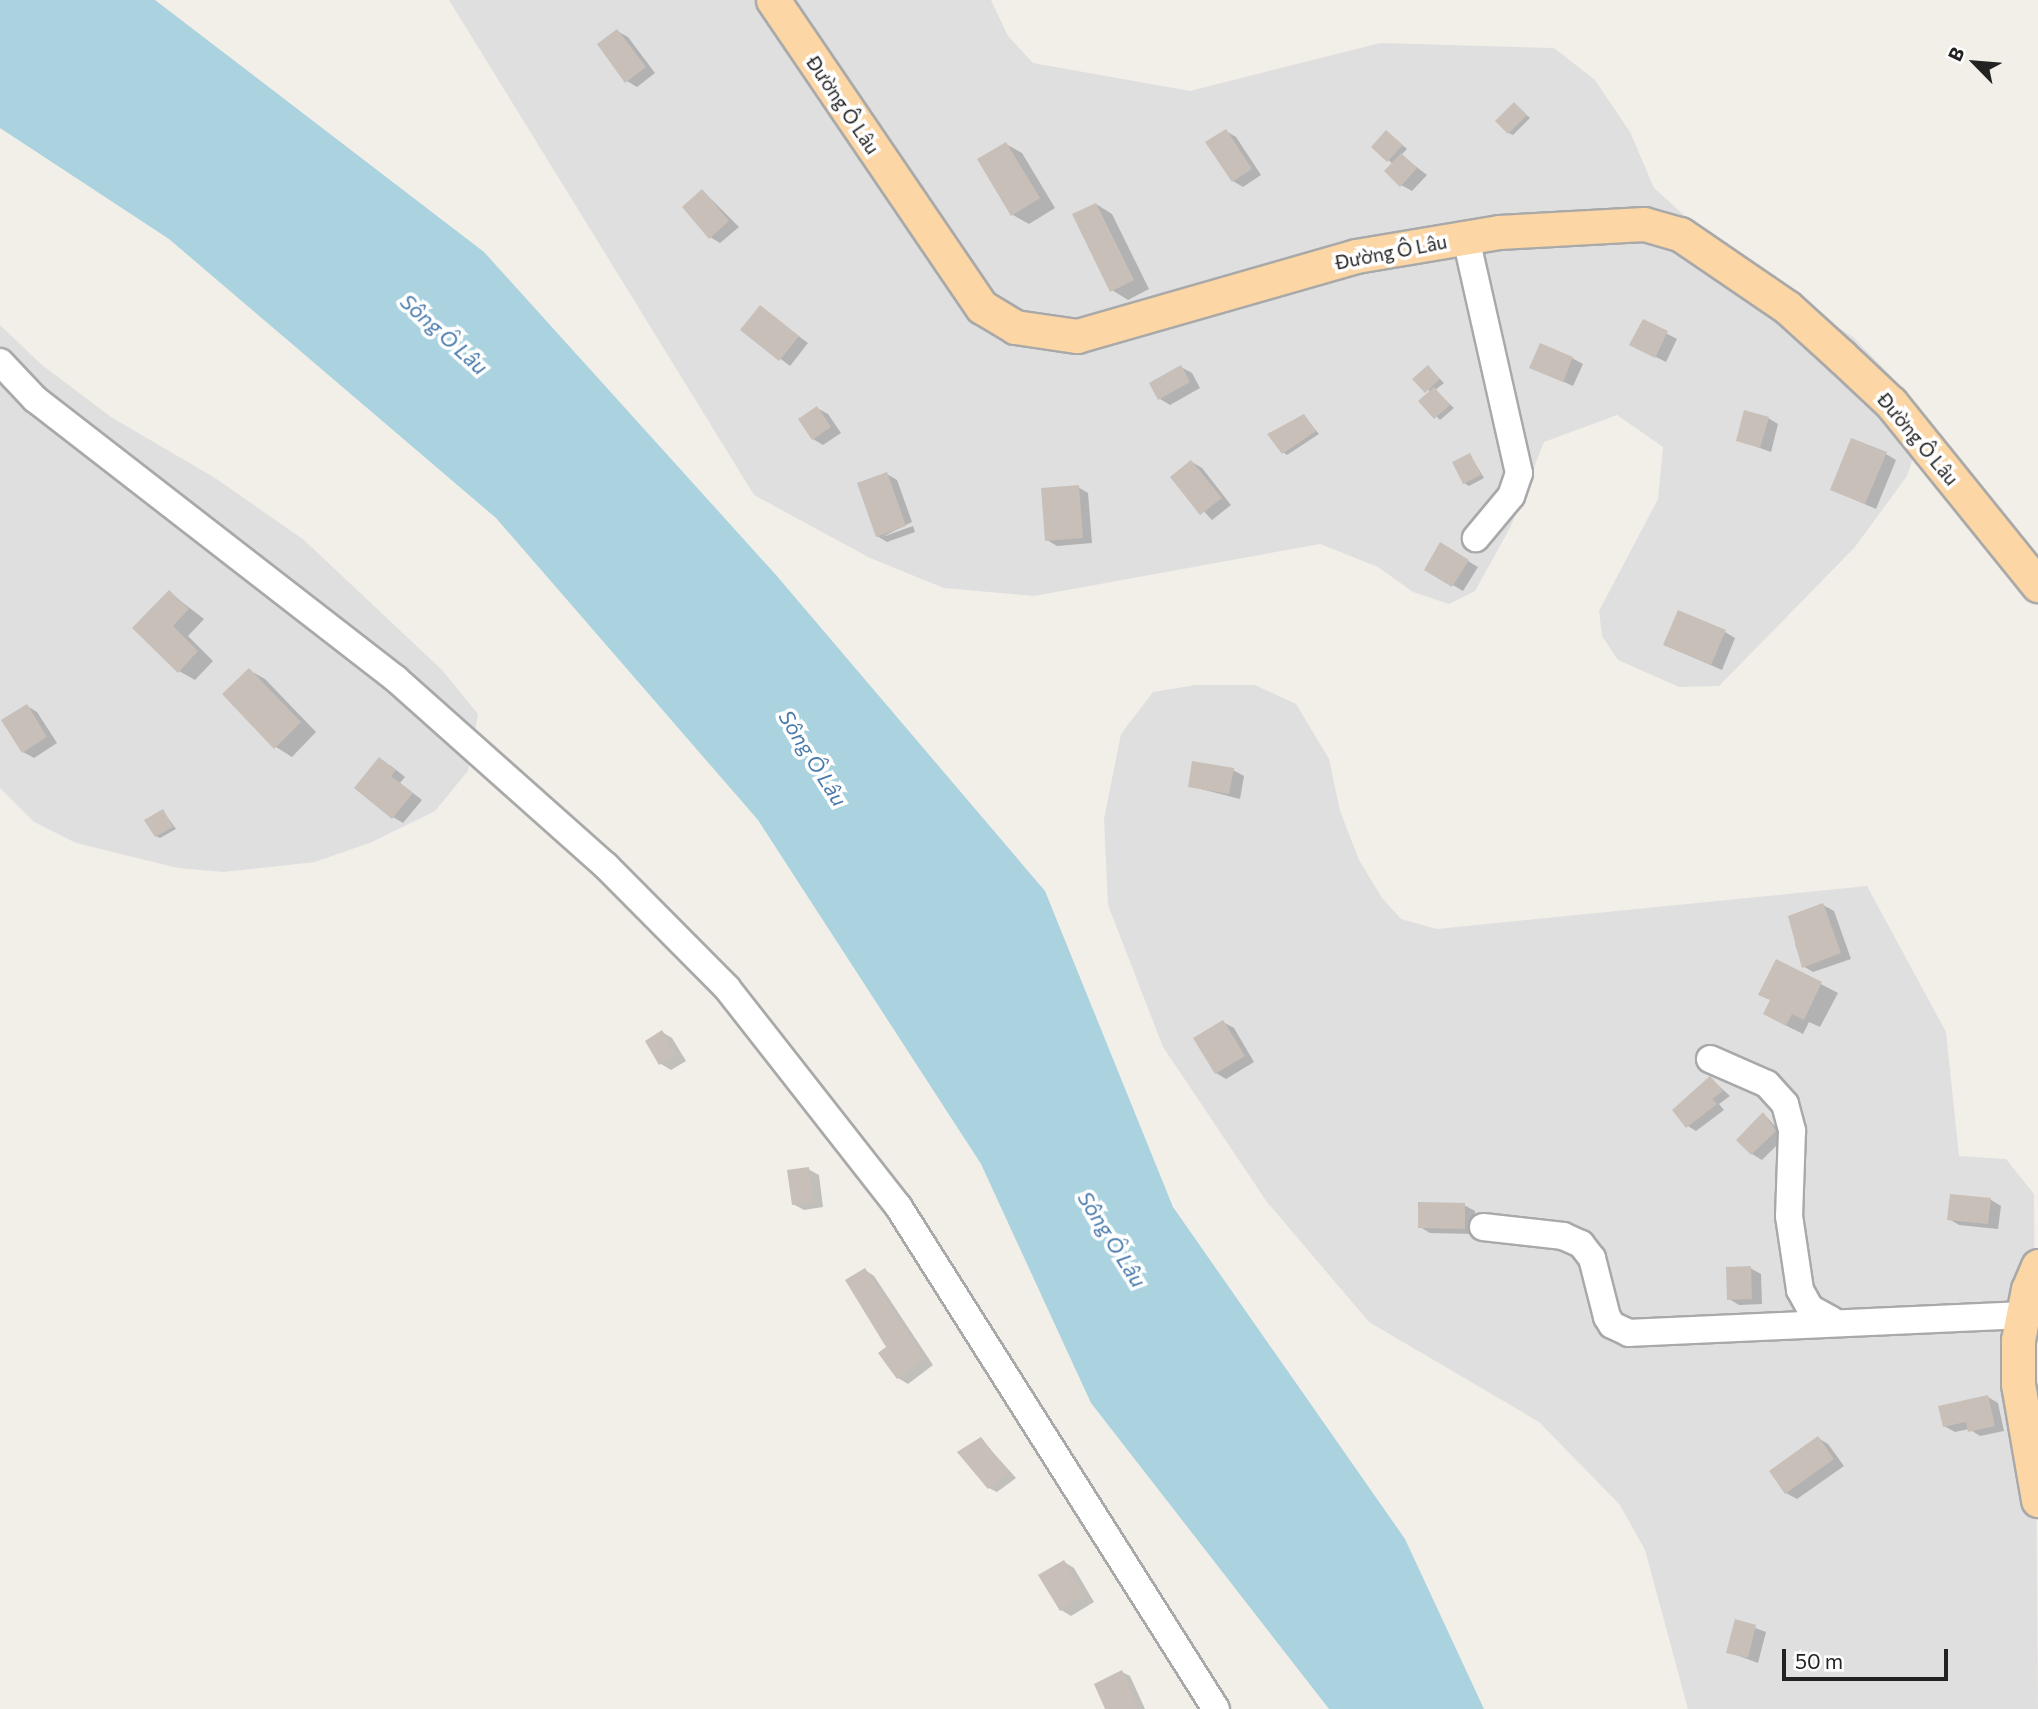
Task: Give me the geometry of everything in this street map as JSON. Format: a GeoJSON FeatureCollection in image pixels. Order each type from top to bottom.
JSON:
{"type":"FeatureCollection","features":[{"type":"Feature","properties":{"kind":"main road","name":"Đường Ô Lâu"},"geometry":{"type":"LineString","coordinates":[[773,0],[982,307],[1015,327],[1077,336],[1356,256],[1466,237],[1609,222],[1644,224],[1680,234],[1787,307],[1891,402],[2038,585]]}},
{"type":"Feature","properties":{"kind":"main road"},"geometry":{"type":"LineString","coordinates":[[2038,1266],[2023,1315],[2018,1384],[2038,1500]]}},
{"type":"Feature","properties":{"kind":"street"},"geometry":{"type":"LineString","coordinates":[[1466,237],[1519,474],[1511,496],[1476,538]]}},
{"type":"Feature","properties":{"kind":"street"},"geometry":{"type":"LineString","coordinates":[[0,362],[35,399],[396,679],[606,866],[727,988],[898,1206],[1216,1709]]}},
{"type":"Feature","properties":{"kind":"street"},"geometry":{"type":"LineString","coordinates":[[1710,1059],[1767,1084],[1785,1104],[1792,1131],[1791,1238],[1800,1290],[1810,1308],[1832,1321]]}},
{"type":"Feature","properties":{"kind":"street"},"geometry":{"type":"LineString","coordinates":[[1483,1227],[1563,1236],[1581,1244],[1592,1258],[1607,1317],[1612,1325],[1629,1333],[1832,1321],[2023,1315]]}},
{"type":"Feature","properties":{"kind":"shaded area"},"geometry":{"type":"Polygon","coordinates":[[[449,0],[991,0],[1008,36],[1033,63],[1190,91],[1380,43],[1554,48],[1595,80],[1630,132],[1654,188],[1735,261],[1853,337],[1891,376],[1921,434],[1907,476],[1855,547],[1719,686],[1679,687],[1618,660],[1602,636],[1599,611],[1658,499],[1663,447],[1617,415],[1544,442],[1511,526],[1475,591],[1449,604],[1413,592],[1378,567],[1320,544],[1034,596],[944,588],[870,558],[754,495],[449,0]]]}},
{"type":"Feature","properties":{"kind":"shaded area"},"geometry":{"type":"Polygon","coordinates":[[[0,325],[42,365],[111,417],[215,478],[304,540],[442,670],[478,714],[468,771],[435,811],[372,842],[315,862],[223,872],[178,868],[76,843],[34,822],[0,788],[0,325]]]}},
{"type":"Feature","properties":{"kind":"shaded area"},"geometry":{"type":"Polygon","coordinates":[[[1196,685],[1255,685],[1296,704],[1329,759],[1340,811],[1359,860],[1382,898],[1401,919],[1437,929],[1867,886],[1946,1032],[1959,1156],[2006,1159],[2034,1194],[2038,1709],[1688,1709],[1645,1550],[1620,1505],[1539,1422],[1369,1322],[1267,1202],[1163,1047],[1108,905],[1104,819],[1121,734],[1153,692],[1196,685]]]}},
{"type":"Feature","properties":{"kind":"water","name":"Sông Ô Lâu"},"geometry":{"type":"Polygon","coordinates":[[[0,0],[155,0],[484,252],[776,575],[1045,891],[1173,1207],[1405,1539],[1484,1709],[1329,1709],[1091,1403],[981,1164],[758,820],[496,518],[169,239],[0,128],[0,0]]]}},
{"type":"Feature","properties":{"kind":"building"},"geometry":{"type":"Polygon","coordinates":[[[617,29],[646,67],[625,83],[597,44],[617,29]]]}},
{"type":"Feature","properties":{"kind":"building"},"geometry":{"type":"Polygon","coordinates":[[[1514,102],[1527,115],[1508,134],[1495,121],[1514,102]]]}},
{"type":"Feature","properties":{"kind":"building"},"geometry":{"type":"Polygon","coordinates":[[[1226,129],[1252,169],[1232,182],[1205,142],[1226,129]]]}},
{"type":"Feature","properties":{"kind":"building"},"geometry":{"type":"Polygon","coordinates":[[[1386,130],[1403,145],[1387,162],[1371,147],[1386,130]]]}},
{"type":"Feature","properties":{"kind":"building"},"geometry":{"type":"Polygon","coordinates":[[[1006,142],[1040,198],[1011,216],[977,159],[1006,142]]]}},
{"type":"Feature","properties":{"kind":"building"},"geometry":{"type":"Polygon","coordinates":[[[1401,153],[1417,168],[1400,187],[1384,171],[1401,153]]]}},
{"type":"Feature","properties":{"kind":"building"},"geometry":{"type":"Polygon","coordinates":[[[702,189],[729,221],[709,239],[682,207],[702,189]]]}},
{"type":"Feature","properties":{"kind":"building"},"geometry":{"type":"Polygon","coordinates":[[[1096,203],[1134,280],[1110,292],[1072,214],[1096,203]]]}},
{"type":"Feature","properties":{"kind":"building"},"geometry":{"type":"Polygon","coordinates":[[[760,305],[799,336],[779,361],[740,330],[760,305]]]}},
{"type":"Feature","properties":{"kind":"building"},"geometry":{"type":"Polygon","coordinates":[[[1643,319],[1668,331],[1655,358],[1629,345],[1643,319]]]}},
{"type":"Feature","properties":{"kind":"building"},"geometry":{"type":"Polygon","coordinates":[[[1540,343],[1573,357],[1563,382],[1529,368],[1540,343]]]}},
{"type":"Feature","properties":{"kind":"building"},"geometry":{"type":"Polygon","coordinates":[[[1181,365],[1190,382],[1158,400],[1149,383],[1181,365]]]}},
{"type":"Feature","properties":{"kind":"building"},"geometry":{"type":"Polygon","coordinates":[[[1428,365],[1440,379],[1425,393],[1412,379],[1428,365]]]}},
{"type":"Feature","properties":{"kind":"building"},"geometry":{"type":"Polygon","coordinates":[[[1434,387],[1450,405],[1434,419],[1418,401],[1434,387]]]}},
{"type":"Feature","properties":{"kind":"building"},"geometry":{"type":"Polygon","coordinates":[[[817,406],[831,427],[812,440],[798,419],[817,406]]]}},
{"type":"Feature","properties":{"kind":"building"},"geometry":{"type":"Polygon","coordinates":[[[1744,410],[1769,417],[1760,448],[1736,441],[1744,410]]]}},
{"type":"Feature","properties":{"kind":"building"},"geometry":{"type":"Polygon","coordinates":[[[1304,414],[1316,431],[1282,454],[1267,434],[1304,414]]]}},
{"type":"Feature","properties":{"kind":"building"},"geometry":{"type":"Polygon","coordinates":[[[1851,438],[1887,452],[1865,504],[1830,490],[1851,438]]]}},
{"type":"Feature","properties":{"kind":"building"},"geometry":{"type":"Polygon","coordinates":[[[1470,453],[1481,475],[1463,484],[1452,462],[1470,453]]]}},
{"type":"Feature","properties":{"kind":"building"},"geometry":{"type":"Polygon","coordinates":[[[1191,460],[1222,498],[1200,515],[1170,477],[1191,460]]]}},
{"type":"Feature","properties":{"kind":"building"},"geometry":{"type":"Polygon","coordinates":[[[887,472],[906,526],[876,537],[857,483],[887,472]]]}},
{"type":"Feature","properties":{"kind":"building"},"geometry":{"type":"Polygon","coordinates":[[[1079,485],[1083,538],[1045,541],[1041,488],[1079,485]]]}},
{"type":"Feature","properties":{"kind":"building"},"geometry":{"type":"Polygon","coordinates":[[[1440,542],[1469,560],[1452,587],[1424,570],[1440,542]]]}},
{"type":"Feature","properties":{"kind":"building"},"geometry":{"type":"Polygon","coordinates":[[[169,590],[189,609],[173,626],[198,651],[178,673],[132,628],[169,590]]]}},
{"type":"Feature","properties":{"kind":"building"},"geometry":{"type":"Polygon","coordinates":[[[1678,610],[1726,630],[1711,665],[1663,645],[1678,610]]]}},
{"type":"Feature","properties":{"kind":"building"},"geometry":{"type":"Polygon","coordinates":[[[249,668],[301,722],[274,749],[222,694],[249,668]]]}},
{"type":"Feature","properties":{"kind":"building"},"geometry":{"type":"Polygon","coordinates":[[[27,704],[47,737],[22,753],[1,720],[27,704]]]}},
{"type":"Feature","properties":{"kind":"building"},"geometry":{"type":"Polygon","coordinates":[[[379,757],[396,770],[391,776],[413,793],[392,819],[354,788],[379,757]]]}},
{"type":"Feature","properties":{"kind":"building"},"geometry":{"type":"Polygon","coordinates":[[[1192,761],[1234,768],[1229,794],[1188,787],[1192,761]]]}},
{"type":"Feature","properties":{"kind":"building"},"geometry":{"type":"Polygon","coordinates":[[[163,809],[173,827],[155,837],[144,820],[163,809]]]}},
{"type":"Feature","properties":{"kind":"building"},"geometry":{"type":"Polygon","coordinates":[[[1823,903],[1841,953],[1802,968],[1788,916],[1823,903]]]}},
{"type":"Feature","properties":{"kind":"building"},"geometry":{"type":"Polygon","coordinates":[[[1776,959],[1822,982],[1804,1020],[1792,1014],[1786,1026],[1763,1014],[1770,1000],[1758,995],[1776,959]]]}},
{"type":"Feature","properties":{"kind":"building"},"geometry":{"type":"Polygon","coordinates":[[[1223,1020],[1245,1056],[1215,1074],[1193,1038],[1223,1020]]]}},
{"type":"Feature","properties":{"kind":"building"},"geometry":{"type":"Polygon","coordinates":[[[662,1030],[676,1055],[659,1065],[645,1041],[662,1030]]]}},
{"type":"Feature","properties":{"kind":"building"},"geometry":{"type":"Polygon","coordinates":[[[1710,1076],[1723,1091],[1712,1099],[1717,1104],[1686,1128],[1672,1110],[1710,1076]]]}},
{"type":"Feature","properties":{"kind":"building"},"geometry":{"type":"Polygon","coordinates":[[[1763,1112],[1776,1131],[1751,1155],[1736,1140],[1763,1112]]]}},
{"type":"Feature","properties":{"kind":"building"},"geometry":{"type":"Polygon","coordinates":[[[809,1167],[813,1202],[792,1205],[787,1170],[809,1167]]]}},
{"type":"Feature","properties":{"kind":"building"},"geometry":{"type":"Polygon","coordinates":[[[1950,1194],[1991,1198],[1988,1224],[1947,1220],[1950,1194]]]}},
{"type":"Feature","properties":{"kind":"building"},"geometry":{"type":"Polygon","coordinates":[[[1418,1202],[1465,1203],[1465,1229],[1418,1228],[1418,1202]]]}},
{"type":"Feature","properties":{"kind":"building"},"geometry":{"type":"Polygon","coordinates":[[[1751,1266],[1752,1299],[1727,1300],[1726,1267],[1751,1266]]]}},
{"type":"Feature","properties":{"kind":"building"},"geometry":{"type":"Polygon","coordinates":[[[865,1268],[925,1359],[897,1379],[878,1353],[886,1347],[845,1280],[865,1268]]]}},
{"type":"Feature","properties":{"kind":"building"},"geometry":{"type":"Polygon","coordinates":[[[1988,1395],[1995,1426],[1968,1432],[1966,1422],[1943,1427],[1938,1406],[1988,1395]]]}},
{"type":"Feature","properties":{"kind":"building"},"geometry":{"type":"Polygon","coordinates":[[[1818,1436],[1834,1459],[1785,1494],[1769,1471],[1818,1436]]]}},
{"type":"Feature","properties":{"kind":"building"},"geometry":{"type":"Polygon","coordinates":[[[981,1437],[1009,1473],[988,1489],[957,1452],[981,1437]]]}},
{"type":"Feature","properties":{"kind":"building"},"geometry":{"type":"Polygon","coordinates":[[[1064,1560],[1085,1596],[1060,1611],[1038,1575],[1064,1560]]]}},
{"type":"Feature","properties":{"kind":"building"},"geometry":{"type":"Polygon","coordinates":[[[1735,1619],[1756,1625],[1748,1658],[1726,1653],[1735,1619]]]}},
{"type":"Feature","properties":{"kind":"building"},"geometry":{"type":"Polygon","coordinates":[[[1122,1670],[1139,1709],[1105,1709],[1094,1684],[1122,1670]]]}}]}
